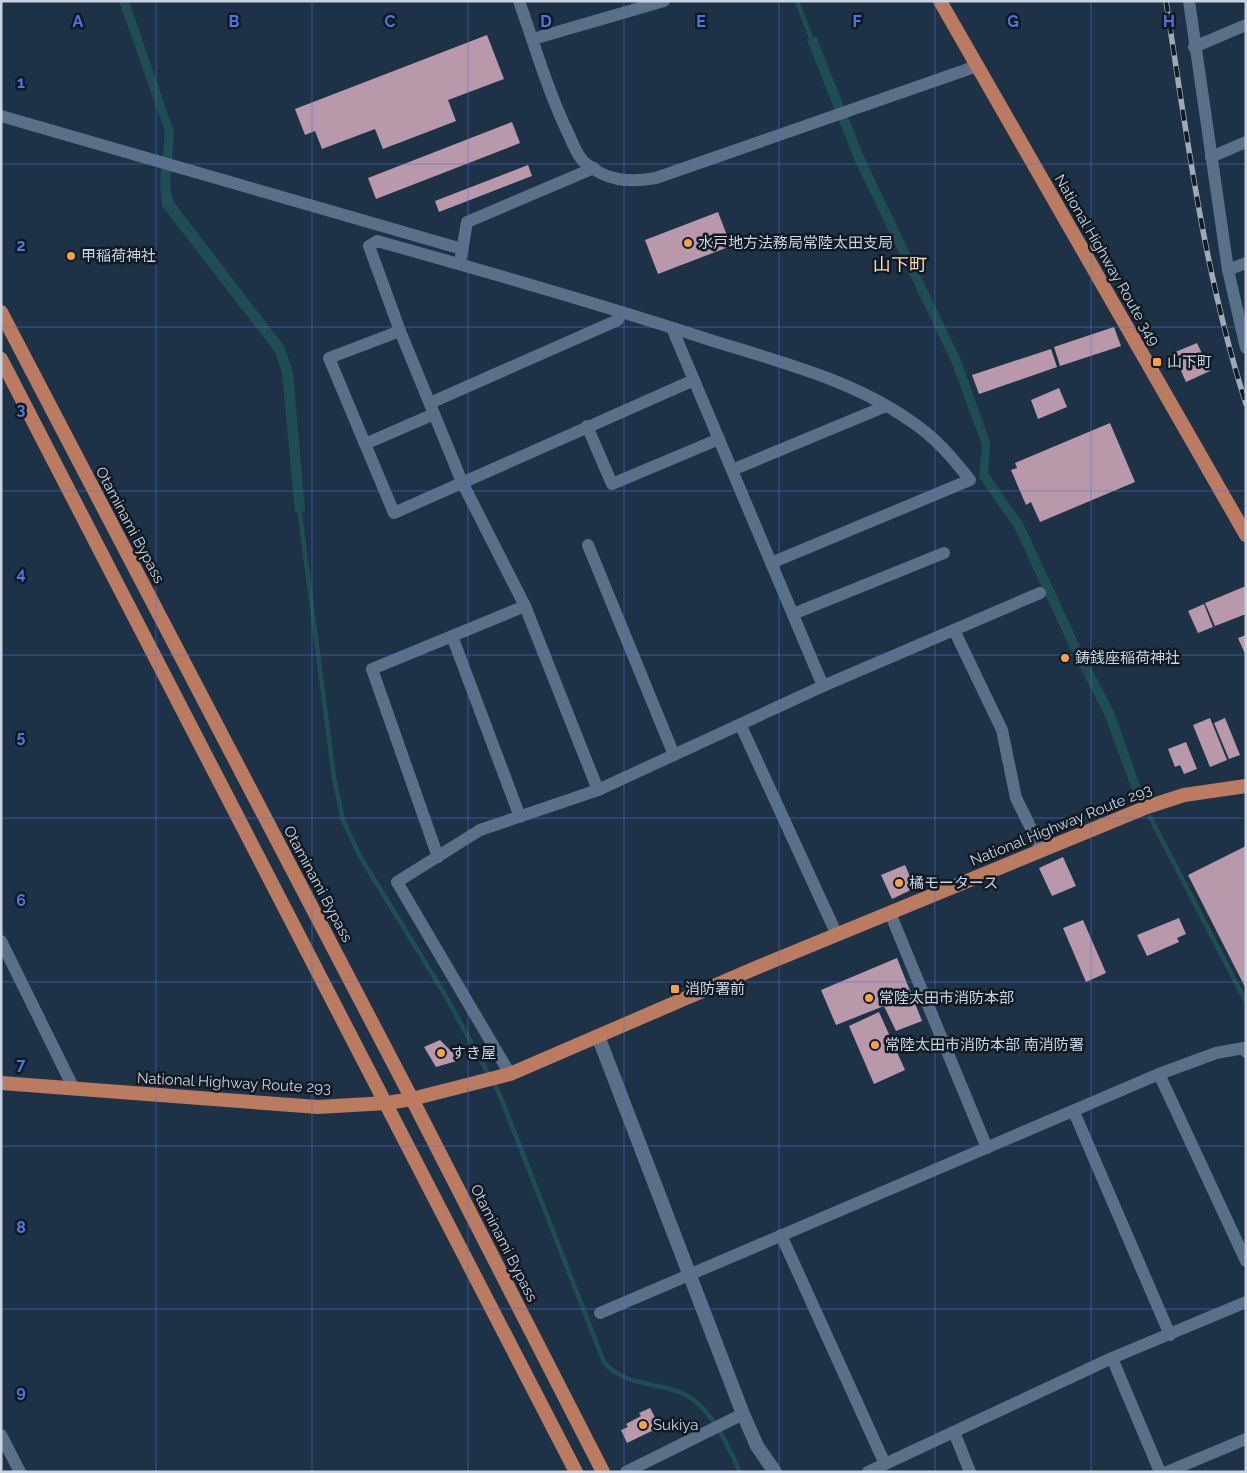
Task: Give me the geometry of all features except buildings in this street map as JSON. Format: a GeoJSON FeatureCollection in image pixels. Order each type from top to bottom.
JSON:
{"type":"FeatureCollection","features":[{"type":"Feature","properties":{"kind":"highway","name":"National Highway Route 349"},"geometry":{"type":"LineString","coordinates":[[940,1],[1246,535]]}},
{"type":"Feature","properties":{"kind":"highway","name":"Otaminami Bypass"},"geometry":{"type":"LineString","coordinates":[[1,312],[412,1099],[603,1472]]}},
{"type":"Feature","properties":{"kind":"highway"},"geometry":{"type":"LineString","coordinates":[[1,359],[576,1472]]}},
{"type":"Feature","properties":{"kind":"highway","name":"National Highway Route 293"},"geometry":{"type":"LineString","coordinates":[[1,1083],[318,1107],[387,1103],[412,1099],[510,1074],[836,935],[1147,807],[1184,795],[1246,786]]}},
{"type":"Feature","properties":{"kind":"street"},"geometry":{"type":"LineString","coordinates":[[519,1],[563,124],[577,152],[583,161],[608,176],[624,182],[656,178],[977,66]]}},
{"type":"Feature","properties":{"kind":"street"},"geometry":{"type":"LineString","coordinates":[[533,39],[664,1]]}},
{"type":"Feature","properties":{"kind":"street"},"geometry":{"type":"LineString","coordinates":[[1189,1],[1194,47],[1228,270],[1246,348]]}},
{"type":"Feature","properties":{"kind":"street"},"geometry":{"type":"LineString","coordinates":[[1194,47],[1246,25]]}},
{"type":"Feature","properties":{"kind":"street"},"geometry":{"type":"LineString","coordinates":[[1,116],[462,249]]}},
{"type":"Feature","properties":{"kind":"street"},"geometry":{"type":"LineString","coordinates":[[1212,157],[1246,142]]}},
{"type":"Feature","properties":{"kind":"street"},"geometry":{"type":"LineString","coordinates":[[460,264],[467,222],[594,168]]}},
{"type":"Feature","properties":{"kind":"street"},"geometry":{"type":"LineString","coordinates":[[598,790],[525,606],[462,482],[400,330],[369,246],[377,241],[460,264],[820,375],[886,406],[909,420],[948,450],[970,480],[771,563]]}},
{"type":"Feature","properties":{"kind":"street"},"geometry":{"type":"LineString","coordinates":[[1228,270],[1246,263]]}},
{"type":"Feature","properties":{"kind":"street"},"geometry":{"type":"LineString","coordinates":[[365,444],[432,408],[618,320],[619,312]]}},
{"type":"Feature","properties":{"kind":"street"},"geometry":{"type":"LineString","coordinates":[[672,328],[823,686]]}},
{"type":"Feature","properties":{"kind":"street"},"geometry":{"type":"LineString","coordinates":[[400,330],[330,358],[394,513],[694,380]]}},
{"type":"Feature","properties":{"kind":"street"},"geometry":{"type":"LineString","coordinates":[[732,470],[886,406]]}},
{"type":"Feature","properties":{"kind":"street"},"geometry":{"type":"LineString","coordinates":[[587,426],[612,484],[719,439]]}},
{"type":"Feature","properties":{"kind":"street"},"geometry":{"type":"LineString","coordinates":[[588,546],[674,755]]}},
{"type":"Feature","properties":{"kind":"street"},"geometry":{"type":"LineString","coordinates":[[793,614],[944,553]]}},
{"type":"Feature","properties":{"kind":"street"},"geometry":{"type":"LineString","coordinates":[[510,1074],[397,882],[480,830],[598,790],[741,726],[823,686],[1040,593]]}},
{"type":"Feature","properties":{"kind":"street"},"geometry":{"type":"LineString","coordinates":[[438,857],[372,669],[525,606]]}},
{"type":"Feature","properties":{"kind":"street"},"geometry":{"type":"LineString","coordinates":[[954,630],[1002,730],[1016,798],[1042,851]]}},
{"type":"Feature","properties":{"kind":"street"},"geometry":{"type":"LineString","coordinates":[[452,636],[520,817]]}},
{"type":"Feature","properties":{"kind":"street"},"geometry":{"type":"LineString","coordinates":[[741,726],[836,935]]}},
{"type":"Feature","properties":{"kind":"street"},"geometry":{"type":"LineString","coordinates":[[890,913],[987,1148]]}},
{"type":"Feature","properties":{"kind":"street"},"geometry":{"type":"LineString","coordinates":[[1,940],[74,1089]]}},
{"type":"Feature","properties":{"kind":"street"},"geometry":{"type":"LineString","coordinates":[[598,1036],[743,1414],[757,1446],[775,1472]]}},
{"type":"Feature","properties":{"kind":"street"},"geometry":{"type":"LineString","coordinates":[[600,1313],[1160,1074],[1216,1053],[1244,1048],[1246,1052]]}},
{"type":"Feature","properties":{"kind":"street"},"geometry":{"type":"LineString","coordinates":[[1160,1074],[1246,1261]]}},
{"type":"Feature","properties":{"kind":"street"},"geometry":{"type":"LineString","coordinates":[[1074,1112],[1170,1335]]}},
{"type":"Feature","properties":{"kind":"street"},"geometry":{"type":"LineString","coordinates":[[781,1235],[885,1464]]}},
{"type":"Feature","properties":{"kind":"street"},"geometry":{"type":"LineString","coordinates":[[868,1472],[1112,1358],[1246,1302]]}},
{"type":"Feature","properties":{"kind":"street"},"geometry":{"type":"LineString","coordinates":[[1112,1358],[1160,1472]]}},
{"type":"Feature","properties":{"kind":"street"},"geometry":{"type":"LineString","coordinates":[[626,1472],[743,1414]]}},
{"type":"Feature","properties":{"kind":"street"},"geometry":{"type":"LineString","coordinates":[[954,1432],[970,1472]]}},
{"type":"Feature","properties":{"kind":"street"},"geometry":{"type":"LineString","coordinates":[[1,1435],[20,1472]]}},
{"type":"Feature","properties":{"kind":"street"},"geometry":{"type":"LineString","coordinates":[[1167,1472],[1246,1439]]}},
{"type":"Feature","properties":{"kind":"shaded area"},"geometry":{"type":"Polygon","coordinates":[[[119,1],[129,1],[174,132],[170,186],[173,201],[284,346],[293,372],[305,511],[295,512],[282,372],[275,352],[162,206],[160,183],[165,132],[119,1]]]}},
{"type":"Feature","properties":{"kind":"shaded area"},"geometry":{"type":"Polygon","coordinates":[[[816,36],[864,157],[960,358],[990,442],[988,473],[1023,523],[1079,644],[1114,712],[1143,794],[1135,798],[1105,716],[1070,648],[1014,527],[979,477],[982,445],[951,361],[855,161],[807,40],[816,36]]]}},
{"type":"Feature","properties":{"kind":"waterway"},"geometry":{"type":"LineString","coordinates":[[797,1],[813,43]]}},
{"type":"Feature","properties":{"kind":"waterway"},"geometry":{"type":"LineString","coordinates":[[299,507],[334,778],[343,820],[361,858],[444,993],[499,1093],[604,1362],[613,1371],[634,1381],[680,1392],[700,1405],[714,1422],[740,1472]]}},
{"type":"Feature","properties":{"kind":"waterway"},"geometry":{"type":"LineString","coordinates":[[1150,817],[1246,1002]]}},
{"type":"Feature","properties":{"kind":"railway"},"geometry":{"type":"LineString","coordinates":[[1166,1],[1189,154],[1208,255],[1231,355],[1246,404]]}},
{"type":"Feature","properties":{"kind":"place","name":"水戸地方法務局常陸太田支局"},"geometry":{"type":"Point","coordinates":[688,243]}},
{"type":"Feature","properties":{"kind":"place","name":"甲稲荷神社"},"geometry":{"type":"Point","coordinates":[71,256]}},
{"type":"Feature","properties":{"kind":"place","name":"山下町"},"geometry":{"type":"Point","coordinates":[1157,362]}},
{"type":"Feature","properties":{"kind":"place","name":"鋳銭座稲荷神社"},"geometry":{"type":"Point","coordinates":[1065,658]}},
{"type":"Feature","properties":{"kind":"place","name":"橘モータース"},"geometry":{"type":"Point","coordinates":[899,883]}},
{"type":"Feature","properties":{"kind":"place","name":"消防署前"},"geometry":{"type":"Point","coordinates":[675,989]}},
{"type":"Feature","properties":{"kind":"place","name":"常陸太田市消防本部"},"geometry":{"type":"Point","coordinates":[869,998]}},
{"type":"Feature","properties":{"kind":"place","name":"常陸太田市消防本部 南消防署"},"geometry":{"type":"Point","coordinates":[875,1045]}},
{"type":"Feature","properties":{"kind":"place","name":"すき屋"},"geometry":{"type":"Point","coordinates":[441,1053]}},
{"type":"Feature","properties":{"kind":"place","name":"Sukiya"},"geometry":{"type":"Point","coordinates":[643,1425]}},
{"type":"Feature","properties":{"kind":"district","name":"山下町"},"geometry":{"type":"Point","coordinates":[900,264]}}]}
